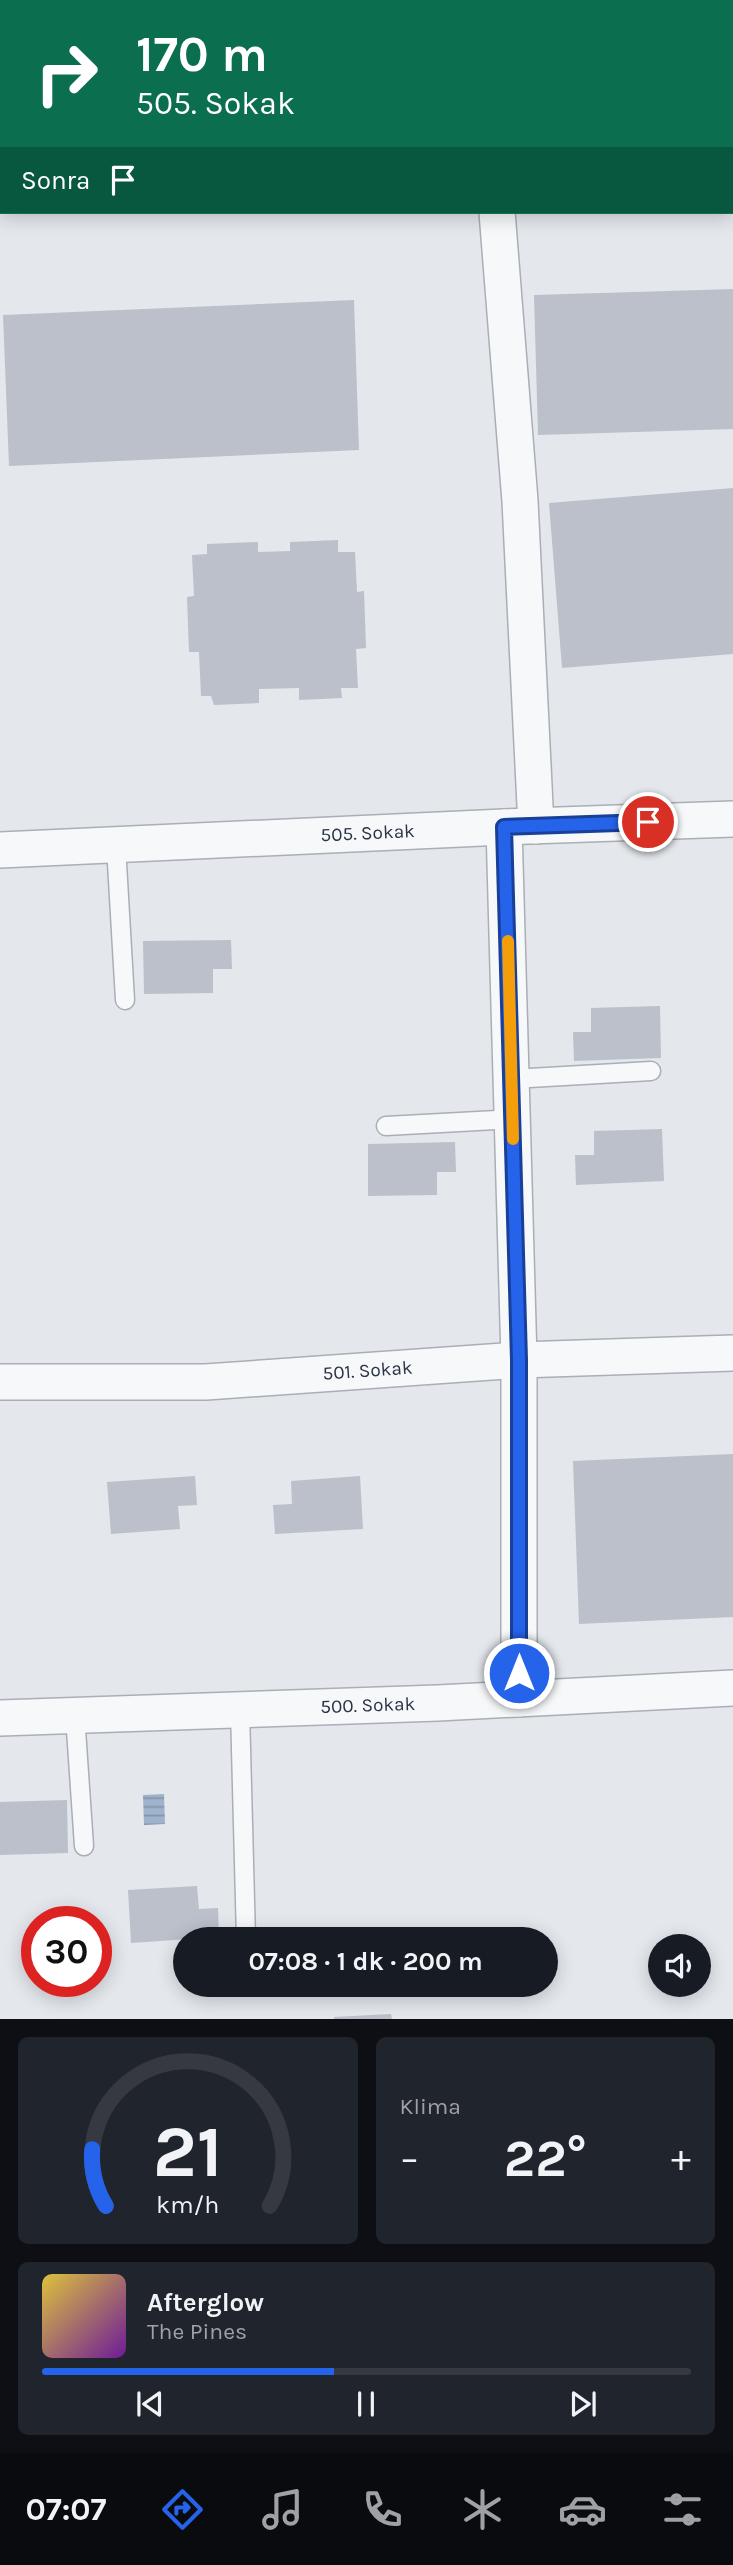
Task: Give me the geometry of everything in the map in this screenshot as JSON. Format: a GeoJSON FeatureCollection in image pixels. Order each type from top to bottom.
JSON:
{"type":"FeatureCollection","features":[{"type":"Feature","properties":{"kind":"street"},"geometry":{"type":"LineString","coordinates":[[497,214],[520,501],[520,826],[512,1079],[519,1360],[519,1699]]}},
{"type":"Feature","properties":{"kind":"street","name":"505. Sokak"},"geometry":{"type":"LineString","coordinates":[[0,850],[733,819]]}},
{"type":"Feature","properties":{"kind":"street","name":"501. Sokak"},"geometry":{"type":"LineString","coordinates":[[0,1382],[206,1382],[519,1360],[733,1353]]}},
{"type":"Feature","properties":{"kind":"street","name":"500. Sokak"},"geometry":{"type":"LineString","coordinates":[[0,1718],[519,1699],[733,1688]]}},
{"type":"Feature","properties":{"kind":"lane"},"geometry":{"type":"LineString","coordinates":[[116,846],[125,1000]]}},
{"type":"Feature","properties":{"kind":"lane"},"geometry":{"type":"LineString","coordinates":[[512,1079],[651,1071]]}},
{"type":"Feature","properties":{"kind":"lane"},"geometry":{"type":"LineString","coordinates":[[386,1126],[513,1119]]}},
{"type":"Feature","properties":{"kind":"lane"},"geometry":{"type":"LineString","coordinates":[[240,1710],[246,1927]]}},
{"type":"Feature","properties":{"kind":"lane"},"geometry":{"type":"LineString","coordinates":[[75,1715],[84,1846]]}},
{"type":"Feature","properties":{"kind":"water"},"geometry":{"type":"Polygon","coordinates":[[[164,1794],[165,1824],[144,1825],[143,1795],[164,1794]]]}},
{"type":"Feature","properties":{"kind":"building"},"geometry":{"type":"Polygon","coordinates":[[[733,289],[733,429],[538,435],[534,295],[733,289]]]}},
{"type":"Feature","properties":{"kind":"building"},"geometry":{"type":"Polygon","coordinates":[[[354,300],[359,450],[9,466],[3,315],[354,300]]]}},
{"type":"Feature","properties":{"kind":"building"},"geometry":{"type":"Polygon","coordinates":[[[733,488],[733,654],[562,668],[549,503],[733,488]]]}},
{"type":"Feature","properties":{"kind":"building"},"geometry":{"type":"Polygon","coordinates":[[[338,540],[338,552],[355,552],[357,592],[364,591],[366,648],[356,649],[358,688],[341,688],[342,698],[299,700],[299,688],[259,689],[259,703],[214,705],[211,696],[201,696],[199,652],[189,652],[187,597],[194,596],[192,555],[207,554],[207,544],[258,542],[258,552],[290,551],[290,542],[338,540]]]}},
{"type":"Feature","properties":{"kind":"building"},"geometry":{"type":"Polygon","coordinates":[[[231,940],[232,969],[213,969],[213,993],[144,994],[143,941],[231,940]]]}},
{"type":"Feature","properties":{"kind":"building"},"geometry":{"type":"Polygon","coordinates":[[[660,1006],[661,1058],[574,1061],[573,1032],[591,1032],[591,1008],[660,1006]]]}},
{"type":"Feature","properties":{"kind":"building"},"geometry":{"type":"Polygon","coordinates":[[[662,1129],[664,1181],[576,1185],[575,1155],[594,1155],[594,1131],[662,1129]]]}},
{"type":"Feature","properties":{"kind":"building"},"geometry":{"type":"Polygon","coordinates":[[[455,1142],[456,1172],[437,1172],[437,1195],[368,1196],[368,1144],[455,1142]]]}},
{"type":"Feature","properties":{"kind":"building"},"geometry":{"type":"Polygon","coordinates":[[[733,1454],[733,1617],[579,1624],[573,1461],[733,1454]]]}},
{"type":"Feature","properties":{"kind":"building"},"geometry":{"type":"Polygon","coordinates":[[[195,1476],[197,1505],[178,1506],[180,1529],[111,1534],[107,1482],[195,1476]]]}},
{"type":"Feature","properties":{"kind":"building"},"geometry":{"type":"Polygon","coordinates":[[[360,1476],[363,1529],[275,1534],[273,1505],[292,1504],[291,1481],[360,1476]]]}},
{"type":"Feature","properties":{"kind":"building"},"geometry":{"type":"Polygon","coordinates":[[[67,1800],[68,1853],[0,1855],[0,1802],[67,1800]]]}},
{"type":"Feature","properties":{"kind":"building"},"geometry":{"type":"Polygon","coordinates":[[[197,1886],[199,1909],[218,1908],[219,1927],[173,1927],[173,1940],[131,1943],[128,1890],[197,1886]]]}},
{"type":"Feature","properties":{"kind":"building"},"geometry":{"type":"Polygon","coordinates":[[[391,2014],[392,2019],[334,2019],[334,2017],[391,2014]]]}},
{"type":"Feature","properties":{"kind":"slow traffic"},"geometry":{"type":"LineString","coordinates":[[508,941],[513,1139]]}},
{"type":"Feature","properties":{"kind":"route"},"geometry":{"type":"LineString","coordinates":[[519,1673],[519,1360],[504,827],[648,822]]}}]}
